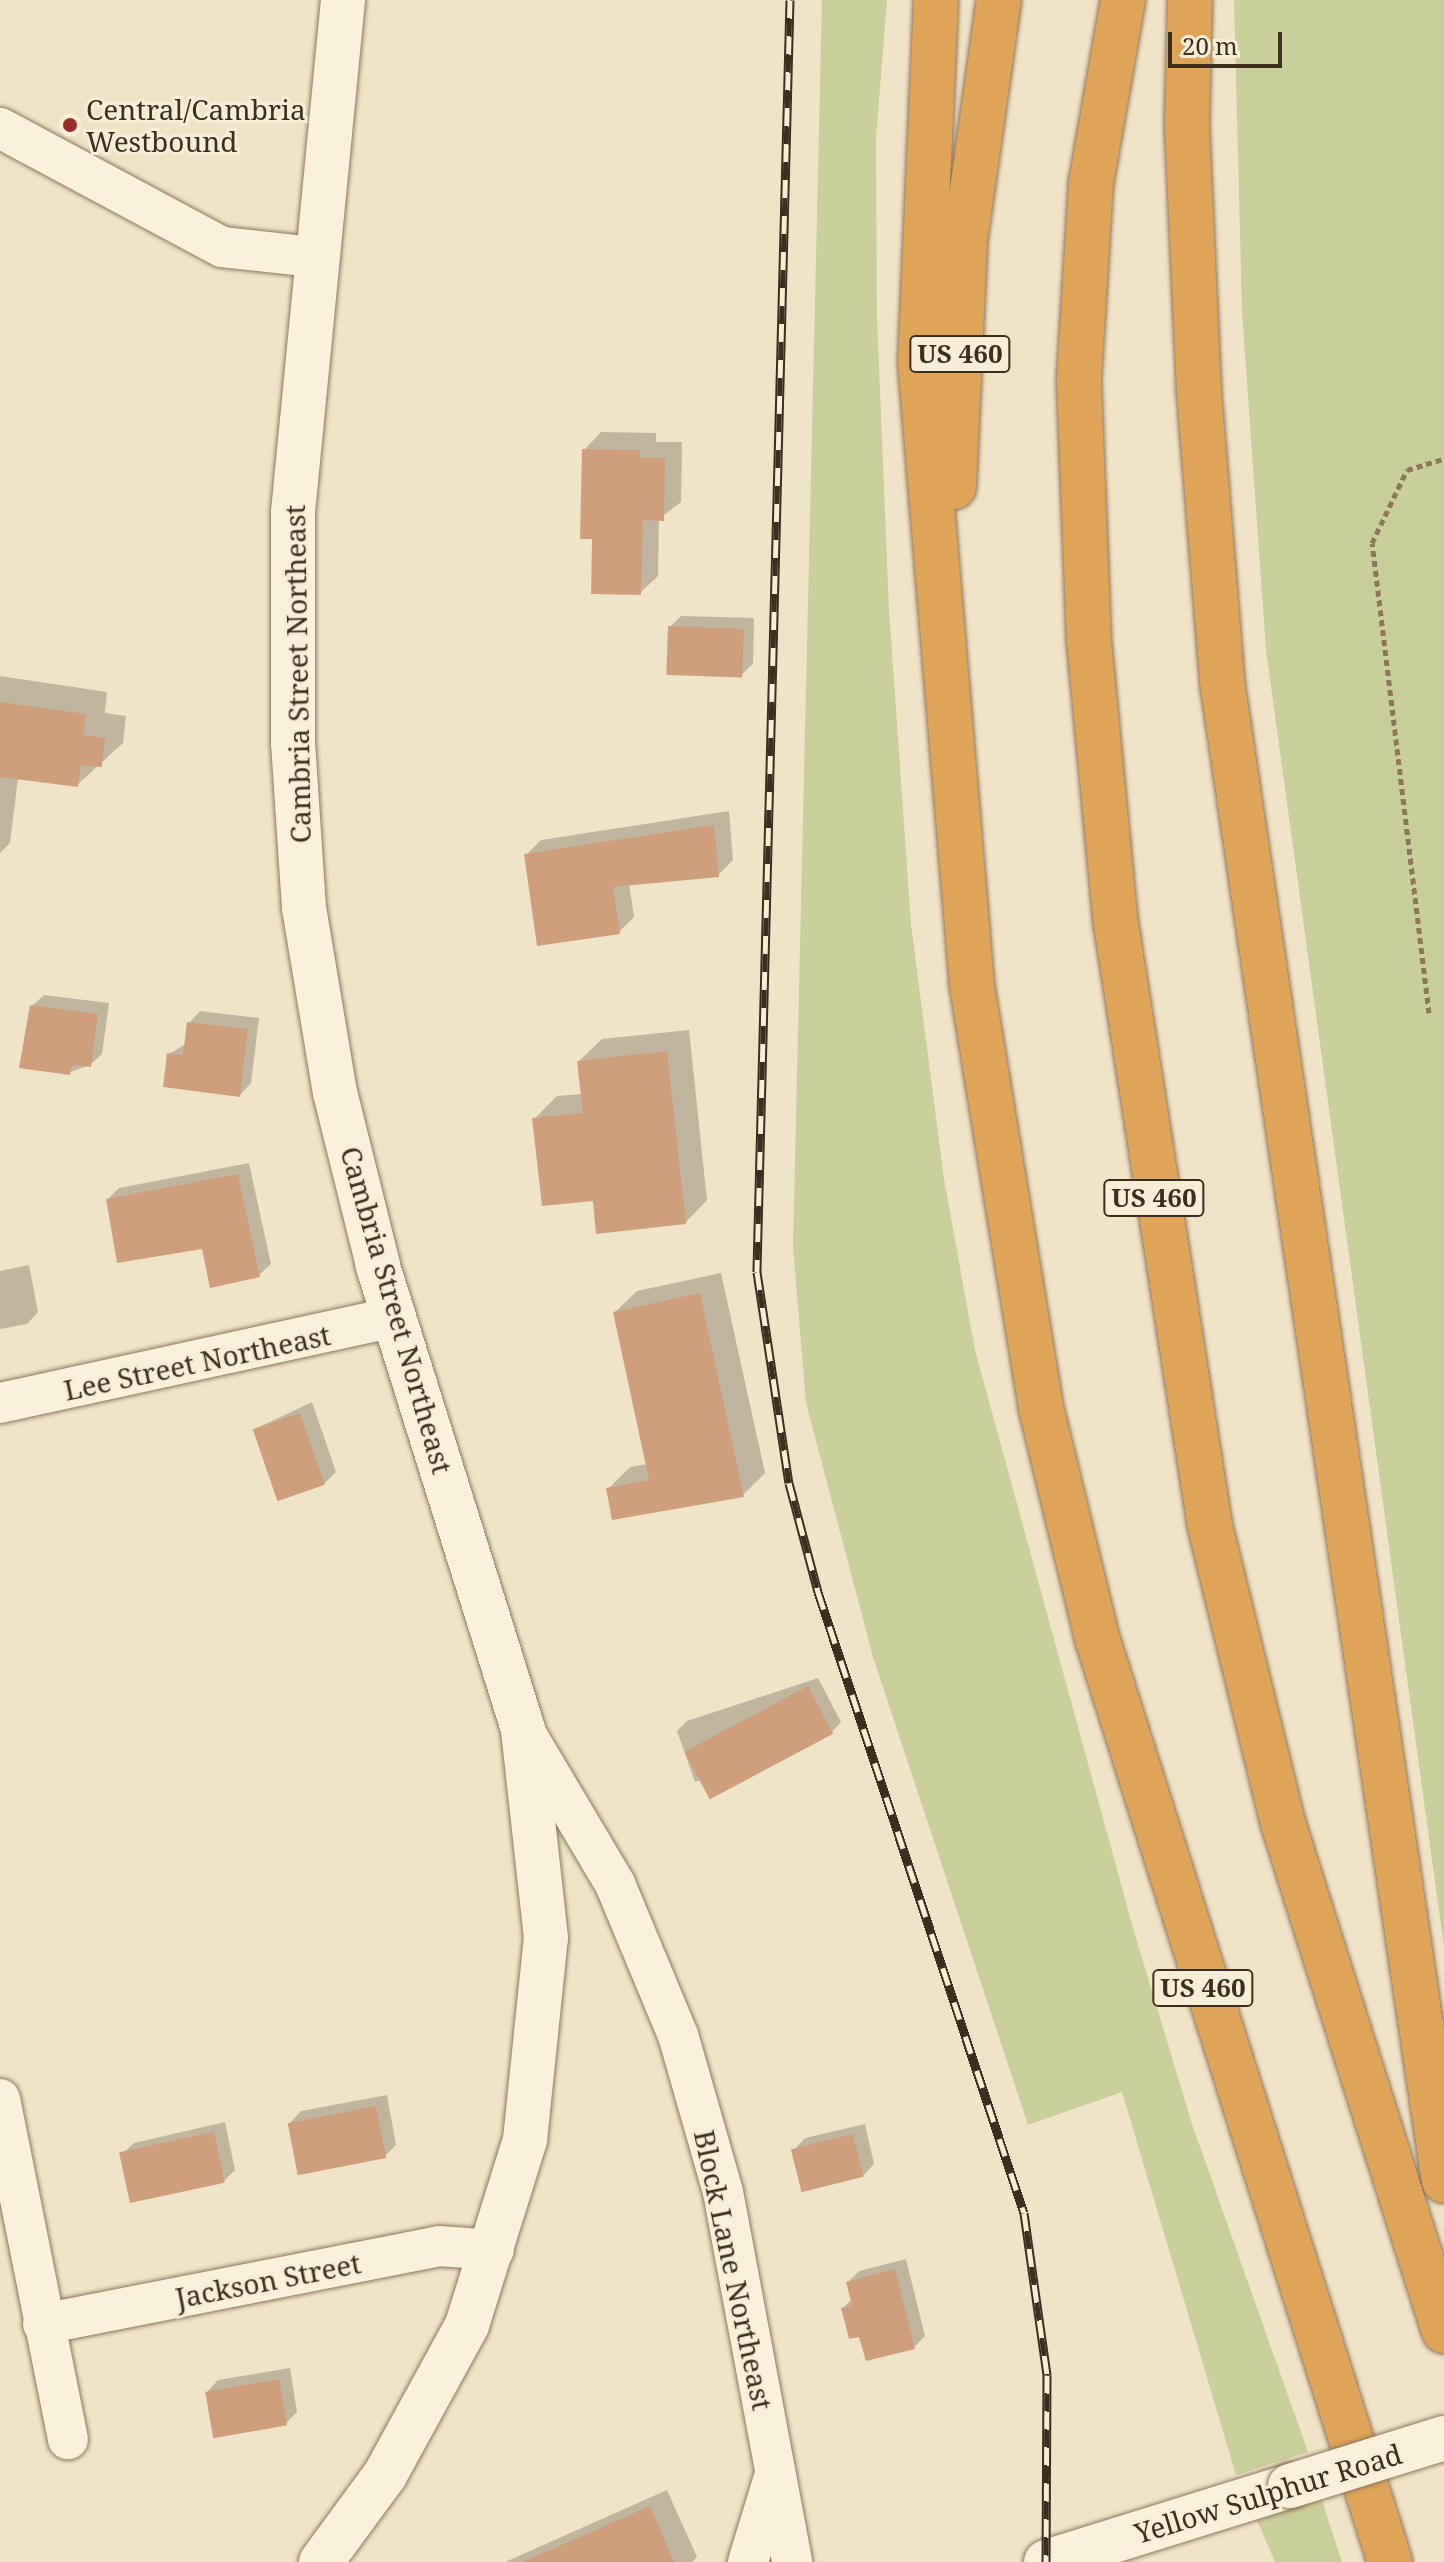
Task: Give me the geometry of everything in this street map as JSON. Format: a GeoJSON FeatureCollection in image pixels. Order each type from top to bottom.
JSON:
{"type":"FeatureCollection","features":[{"type":"Feature","properties":{"kind":"highway"},"geometry":{"type":"LineString","coordinates":[[933,0],[920,361],[951,711]]}},
{"type":"Feature","properties":{"kind":"highway","name":"US 460"},"geometry":{"type":"LineString","coordinates":[[999,0],[965,241],[951,711],[972,986],[1041,1408],[1102,1656],[1390,2562]]}},
{"type":"Feature","properties":{"kind":"highway"},"geometry":{"type":"LineString","coordinates":[[1190,0],[1187,127],[1199,392],[1222,681],[1444,2181]]}},
{"type":"Feature","properties":{"kind":"highway","name":"US 460"},"geometry":{"type":"LineString","coordinates":[[1120,17],[1091,183],[1079,382],[1089,641],[1116,924],[1154,1198],[1210,1526],[1283,1823],[1444,2331]]}},
{"type":"Feature","properties":{"kind":"main road","name":"Cambria Street Northeast"},"geometry":{"type":"LineString","coordinates":[[321,2562],[424,2410],[494,2250],[525,2140],[543,2013],[542,1864],[523,1729],[394,1317],[335,1093],[297,825],[293,512],[314,257],[343,0]]}},
{"type":"Feature","properties":{"kind":"main road","name":"Yellow Sulphur Road"},"geometry":{"type":"LineString","coordinates":[[1046,2562],[1444,2438]]}},
{"type":"Feature","properties":{"kind":"street"},"geometry":{"type":"LineString","coordinates":[[0,128],[222,247],[314,257]]}},
{"type":"Feature","properties":{"kind":"street","name":"Lee Street Northeast"},"geometry":{"type":"LineString","coordinates":[[0,1403],[394,1317]]}},
{"type":"Feature","properties":{"kind":"street","name":"Block Lane Northeast"},"geometry":{"type":"LineString","coordinates":[[523,1729],[615,1884],[678,2035],[723,2192],[792,2562]]}},
{"type":"Feature","properties":{"kind":"street"},"geometry":{"type":"LineString","coordinates":[[1,2106],[68,2439]]}},
{"type":"Feature","properties":{"kind":"street","name":"Jackson Street"},"geometry":{"type":"LineString","coordinates":[[43,2324],[439,2246],[494,2250]]}},
{"type":"Feature","properties":{"kind":"street"},"geometry":{"type":"LineString","coordinates":[[748,2562],[776,2472]]}},
{"type":"Feature","properties":{"kind":"path"},"geometry":{"type":"LineString","coordinates":[[1429,1013],[1372,543],[1407,470],[1444,459]]}},
{"type":"Feature","properties":{"kind":"green space"},"geometry":{"type":"Polygon","coordinates":[[[822,0],[887,0],[876,139],[877,318],[889,609],[911,924],[944,1179],[975,1350],[1133,1928],[1192,2124],[1308,2452],[1236,2475],[1122,2092],[1028,2125],[873,1657],[806,1403],[793,1247],[822,0]]]}},
{"type":"Feature","properties":{"kind":"green space"},"geometry":{"type":"Polygon","coordinates":[[[1234,0],[1444,0],[1444,1948],[1266,650],[1242,312],[1234,0]]]}},
{"type":"Feature","properties":{"kind":"green space"},"geometry":{"type":"Polygon","coordinates":[[[1322,2500],[1342,2562],[1275,2562],[1257,2520],[1322,2500]]]}},
{"type":"Feature","properties":{"kind":"building"},"geometry":{"type":"Polygon","coordinates":[[[582,449],[640,450],[640,458],[665,458],[664,521],[643,520],[641,595],[591,594],[592,539],[580,539],[582,449]]]}},
{"type":"Feature","properties":{"kind":"building"},"geometry":{"type":"Polygon","coordinates":[[[668,626],[744,629],[742,678],[666,675],[668,626]]]}},
{"type":"Feature","properties":{"kind":"building"},"geometry":{"type":"Polygon","coordinates":[[[0,702],[86,714],[83,735],[105,738],[102,767],[81,765],[78,787],[0,777],[0,702]]]}},
{"type":"Feature","properties":{"kind":"building"},"geometry":{"type":"Polygon","coordinates":[[[714,825],[719,877],[613,887],[620,934],[537,946],[524,854],[714,825]]]}},
{"type":"Feature","properties":{"kind":"building"},"geometry":{"type":"Polygon","coordinates":[[[30,1005],[98,1014],[91,1067],[72,1065],[70,1075],[19,1068],[30,1005]]]}},
{"type":"Feature","properties":{"kind":"building"},"geometry":{"type":"Polygon","coordinates":[[[187,1022],[248,1029],[240,1097],[163,1087],[167,1053],[183,1055],[187,1022]]]}},
{"type":"Feature","properties":{"kind":"building"},"geometry":{"type":"Polygon","coordinates":[[[667,1051],[686,1224],[596,1234],[593,1201],[542,1206],[532,1118],[583,1113],[577,1061],[667,1051]]]}},
{"type":"Feature","properties":{"kind":"building"},"geometry":{"type":"Polygon","coordinates":[[[238,1174],[260,1277],[210,1288],[202,1249],[117,1263],[106,1199],[238,1174]]]}},
{"type":"Feature","properties":{"kind":"building"},"geometry":{"type":"Polygon","coordinates":[[[700,1293],[744,1497],[612,1520],[606,1488],[649,1480],[613,1312],[700,1293]]]}},
{"type":"Feature","properties":{"kind":"building"},"geometry":{"type":"Polygon","coordinates":[[[300,1413],[325,1485],[277,1501],[253,1429],[300,1413]]]}},
{"type":"Feature","properties":{"kind":"building"},"geometry":{"type":"Polygon","coordinates":[[[808,1686],[833,1734],[710,1799],[684,1752],[808,1686]]]}},
{"type":"Feature","properties":{"kind":"building"},"geometry":{"type":"Polygon","coordinates":[[[376,2106],[386,2158],[298,2175],[288,2123],[376,2106]]]}},
{"type":"Feature","properties":{"kind":"building"},"geometry":{"type":"Polygon","coordinates":[[[214,2132],[225,2183],[130,2203],[119,2152],[214,2132]]]}},
{"type":"Feature","properties":{"kind":"building"},"geometry":{"type":"Polygon","coordinates":[[[853,2134],[864,2177],[802,2192],[791,2149],[853,2134]]]}},
{"type":"Feature","properties":{"kind":"building"},"geometry":{"type":"Polygon","coordinates":[[[895,2269],[915,2349],[866,2361],[859,2337],[849,2339],[841,2308],[852,2305],[846,2282],[895,2269]]]}},
{"type":"Feature","properties":{"kind":"building"},"geometry":{"type":"Polygon","coordinates":[[[279,2379],[287,2425],[213,2438],[205,2392],[279,2379]]]}},
{"type":"Feature","properties":{"kind":"building"},"geometry":{"type":"Polygon","coordinates":[[[650,2506],[674,2562],[523,2562],[650,2506]]]}},
{"type":"Feature","properties":{"kind":"railway"},"geometry":{"type":"LineString","coordinates":[[790,0],[757,1272],[789,1483],[818,1592],[1024,2213],[1047,2375],[1046,2562]]}},
{"type":"Feature","properties":{"kind":"place","name":"Central/Cambria Westbound"},"geometry":{"type":"Point","coordinates":[70,125]}}]}
